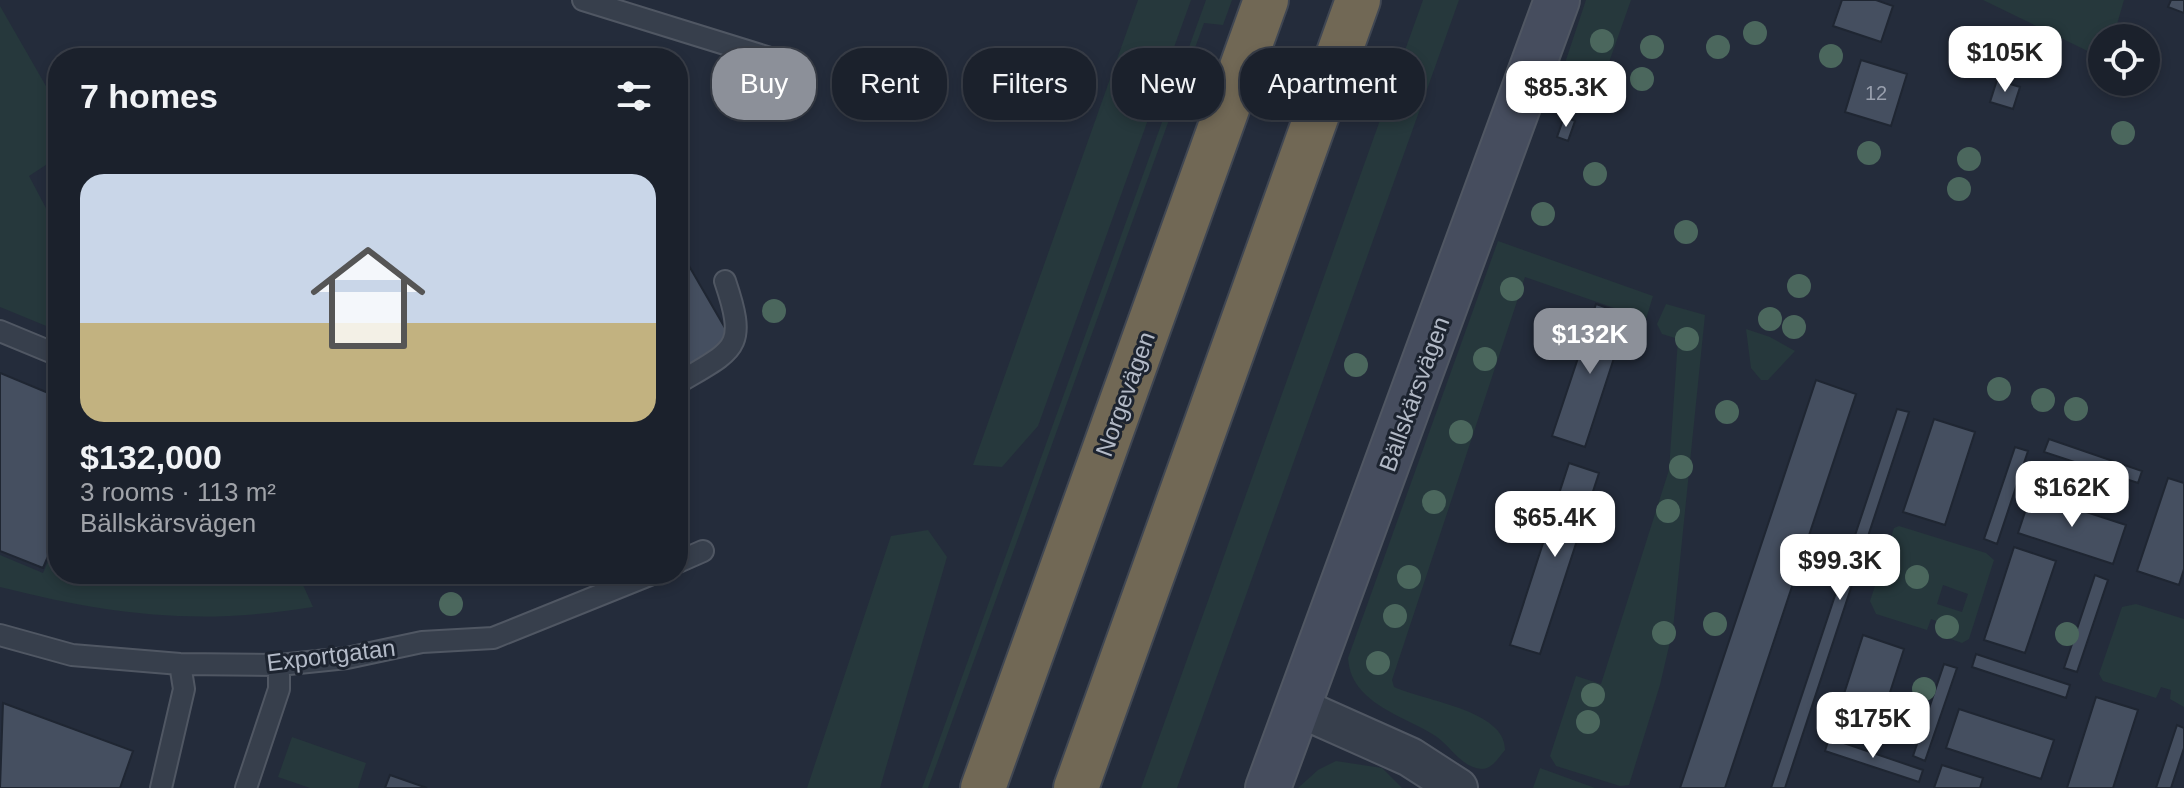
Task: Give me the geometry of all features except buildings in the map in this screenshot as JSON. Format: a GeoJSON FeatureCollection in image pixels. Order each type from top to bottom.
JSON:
{"type":"FeatureCollection","features":[{"type":"Feature","properties":{"kind":"highway","name":"Norgevägen"},"geometry":{"type":"LineString","coordinates":[[983,788],[1266,0]]}},
{"type":"Feature","properties":{"kind":"highway"},"geometry":{"type":"LineString","coordinates":[[1076,788],[1358,0]]}},
{"type":"Feature","properties":{"kind":"street","name":"Bällskärsvägen"},"geometry":{"type":"LineString","coordinates":[[1268,788],[1557,0]]}},
{"type":"Feature","properties":{"kind":"street"},"geometry":{"type":"LineString","coordinates":[[1298,707],[1410,757],[1458,788]]}},
{"type":"Feature","properties":{"kind":"lane"},"geometry":{"type":"LineString","coordinates":[[583,0],[738,48]]}},
{"type":"Feature","properties":{"kind":"lane"},"geometry":{"type":"LineString","coordinates":[[688,377],[725,355],[735,341],[738,319],[725,281]]}},
{"type":"Feature","properties":{"kind":"lane"},"geometry":{"type":"LineString","coordinates":[[0,331],[48,351]]}},
{"type":"Feature","properties":{"kind":"lane"},"geometry":{"type":"LineString","coordinates":[[688,558],[703,551]]}},
{"type":"Feature","properties":{"kind":"lane","name":"Exportgatan"},"geometry":{"type":"LineString","coordinates":[[0,635],[72,655],[180,664],[279,665],[347,658],[422,642],[493,638],[627,584]]}},
{"type":"Feature","properties":{"kind":"lane"},"geometry":{"type":"LineString","coordinates":[[161,788],[184,689],[180,664]]}},
{"type":"Feature","properties":{"kind":"lane"},"geometry":{"type":"LineString","coordinates":[[246,788],[279,689],[279,665]]}},
{"type":"Feature","properties":{"kind":"shaded area"},"geometry":{"type":"Polygon","coordinates":[[[1138,0],[1191,0],[1174,48],[1121,48],[1138,0]]]}},
{"type":"Feature","properties":{"kind":"shaded area"},"geometry":{"type":"Polygon","coordinates":[[[1206,0],[1232,0],[1223,25],[1204,23],[1195,48],[1189,48],[1206,0]]]}},
{"type":"Feature","properties":{"kind":"shaded area"},"geometry":{"type":"Polygon","coordinates":[[[1423,0],[1459,0],[1425,95],[1425,48],[1406,48],[1423,0]]]}},
{"type":"Feature","properties":{"kind":"shaded area"},"geometry":{"type":"Polygon","coordinates":[[[1586,0],[1631,0],[1607,68],[1565,75],[1562,72],[1586,0]]]}},
{"type":"Feature","properties":{"kind":"shaded area"},"geometry":{"type":"Polygon","coordinates":[[[1983,0],[2124,0],[2117,24],[2088,24],[2088,51],[1983,0]]]}},
{"type":"Feature","properties":{"kind":"shaded area"},"geometry":{"type":"Polygon","coordinates":[[[0,6],[48,90],[48,164],[29,176],[48,212],[48,327],[0,307],[0,6]]]}},
{"type":"Feature","properties":{"kind":"shaded area"},"geometry":{"type":"Polygon","coordinates":[[[1112,73],[1112,120],[1148,120],[1038,426],[1002,467],[973,465],[1096,120],[1112,73]]]}},
{"type":"Feature","properties":{"kind":"shaded area"},"geometry":{"type":"Polygon","coordinates":[[[1163,120],[1169,120],[928,788],[922,788],[1163,120]]]}},
{"type":"Feature","properties":{"kind":"shaded area"},"geometry":{"type":"Polygon","coordinates":[[[1380,120],[1416,120],[1177,788],[1141,788],[1380,120]]]}},
{"type":"Feature","properties":{"kind":"shaded area"},"geometry":{"type":"Polygon","coordinates":[[[1498,241],[1653,296],[1646,319],[1525,277],[1392,680],[1394,687],[1461,709],[1492,725],[1502,736],[1505,750],[1492,765],[1482,769],[1468,765],[1437,737],[1370,698],[1354,680],[1348,658],[1498,241]]]}},
{"type":"Feature","properties":{"kind":"shaded area"},"geometry":{"type":"Polygon","coordinates":[[[1666,304],[1705,315],[1673,629],[1660,685],[1629,785],[1620,786],[1556,766],[1550,756],[1576,676],[1601,684],[1669,470],[1678,339],[1662,334],[1657,324],[1666,304]]]}},
{"type":"Feature","properties":{"kind":"shaded area"},"geometry":{"type":"Polygon","coordinates":[[[1746,329],[1770,337],[1795,351],[1768,380],[1761,380],[1751,368],[1746,329]]]}},
{"type":"Feature","properties":{"kind":"shaded area"},"geometry":{"type":"Polygon","coordinates":[[[1899,526],[1986,553],[1994,560],[1969,639],[1962,643],[1940,635],[1939,622],[1931,619],[1927,630],[1876,614],[1870,601],[1894,528],[1899,526]],[[1943,585],[1937,604],[1962,612],[1968,594],[1943,585]]]}},
{"type":"Feature","properties":{"kind":"shaded area"},"geometry":{"type":"Polygon","coordinates":[[[928,530],[947,557],[880,788],[807,788],[891,536],[928,530]]]}},
{"type":"Feature","properties":{"kind":"shaded area"},"geometry":{"type":"Polygon","coordinates":[[[0,555],[43,573],[48,562],[48,584],[303,584],[313,607],[231,616],[193,616],[155,615],[80,605],[0,587],[0,555]]]}},
{"type":"Feature","properties":{"kind":"shaded area"},"geometry":{"type":"Polygon","coordinates":[[[2136,604],[2184,619],[2184,707],[2170,699],[2171,690],[2161,687],[2156,698],[2103,681],[2099,674],[2122,607],[2136,604]]]}},
{"type":"Feature","properties":{"kind":"shaded area"},"geometry":{"type":"Polygon","coordinates":[[[292,737],[366,763],[358,788],[310,788],[278,777],[292,737]]]}},
{"type":"Feature","properties":{"kind":"shaded area"},"geometry":{"type":"Polygon","coordinates":[[[1336,761],[1382,768],[1402,788],[1298,788],[1318,770],[1336,761]]]}},
{"type":"Feature","properties":{"kind":"shaded area"},"geometry":{"type":"Polygon","coordinates":[[[1540,768],[1595,788],[1533,788],[1540,768]]]}}]}
